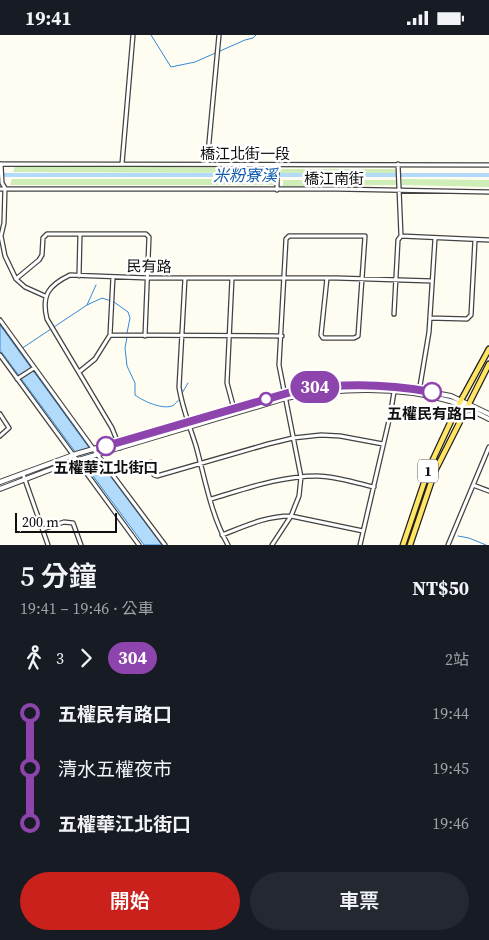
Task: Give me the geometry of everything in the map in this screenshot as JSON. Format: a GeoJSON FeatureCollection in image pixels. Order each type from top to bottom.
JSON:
{"type":"FeatureCollection","features":[{"type":"Feature","properties":{"kind":"main road","name":"1"},"geometry":{"type":"LineString","coordinates":[[403,545],[429,468],[460,402],[489,349]]}},
{"type":"Feature","properties":{"kind":"main road","name":"1"},"geometry":{"type":"LineString","coordinates":[[410,545],[435,471],[489,364]]}},
{"type":"Feature","properties":{"kind":"street"},"geometry":{"type":"LineString","coordinates":[[122,164],[134,35]]}},
{"type":"Feature","properties":{"kind":"street"},"geometry":{"type":"LineString","coordinates":[[207,164],[219,35]]}},
{"type":"Feature","properties":{"kind":"street"},"geometry":{"type":"LineString","coordinates":[[1,164],[2,183],[5,188],[4,223],[1,236],[5,257],[16,279],[26,287],[45,296],[44,308],[46,319],[112,428],[120,448]]}},
{"type":"Feature","properties":{"kind":"street","name":"橋江北街一段"},"geometry":{"type":"LineString","coordinates":[[1,164],[489,165]]}},
{"type":"Feature","properties":{"kind":"street"},"geometry":{"type":"LineString","coordinates":[[394,314],[398,240],[401,236],[398,165]]}},
{"type":"Feature","properties":{"kind":"street"},"geometry":{"type":"LineString","coordinates":[[277,166],[277,190]]}},
{"type":"Feature","properties":{"kind":"street","name":"橋江南街"},"geometry":{"type":"LineString","coordinates":[[0,189],[489,192]]}},
{"type":"Feature","properties":{"kind":"street"},"geometry":{"type":"LineString","coordinates":[[16,279],[40,260],[42,255],[42,238],[47,234],[143,233],[148,235],[145,336]]}},
{"type":"Feature","properties":{"kind":"street"},"geometry":{"type":"LineString","coordinates":[[79,276],[80,234]]}},
{"type":"Feature","properties":{"kind":"street"},"geometry":{"type":"LineString","coordinates":[[274,544],[291,516],[299,497],[301,477],[279,365],[286,239],[289,235],[365,235],[358,336],[354,338],[324,338],[321,335],[327,278]]}},
{"type":"Feature","properties":{"kind":"street"},"geometry":{"type":"LineString","coordinates":[[401,236],[489,240]]}},
{"type":"Feature","properties":{"kind":"street"},"geometry":{"type":"LineString","coordinates":[[419,392],[426,357],[435,239]]}},
{"type":"Feature","properties":{"kind":"street"},"geometry":{"type":"LineString","coordinates":[[430,318],[467,319],[471,315],[475,240]]}},
{"type":"Feature","properties":{"kind":"street","name":"民有路"},"geometry":{"type":"LineString","coordinates":[[45,296],[51,287],[70,275],[148,278],[327,278],[432,281]]}},
{"type":"Feature","properties":{"kind":"street"},"geometry":{"type":"LineString","coordinates":[[79,373],[94,359],[110,335],[113,277]]}},
{"type":"Feature","properties":{"kind":"street"},"geometry":{"type":"LineString","coordinates":[[232,277],[227,383],[236,414]]}},
{"type":"Feature","properties":{"kind":"street"},"geometry":{"type":"LineString","coordinates":[[185,278],[180,397],[222,535],[228,545]]}},
{"type":"Feature","properties":{"kind":"street"},"geometry":{"type":"LineString","coordinates":[[0,320],[96,455],[165,545]]}},
{"type":"Feature","properties":{"kind":"street"},"geometry":{"type":"LineString","coordinates":[[110,335],[182,337],[282,336]]}},
{"type":"Feature","properties":{"kind":"street"},"geometry":{"type":"LineString","coordinates":[[0,355],[139,545]]}},
{"type":"Feature","properties":{"kind":"street"},"geometry":{"type":"LineString","coordinates":[[18,378],[34,368]]}},
{"type":"Feature","properties":{"kind":"street"},"geometry":{"type":"LineString","coordinates":[[0,483],[22,473],[75,455],[234,408],[323,386],[390,386],[460,402],[489,419]]}},
{"type":"Feature","properties":{"kind":"street"},"geometry":{"type":"LineString","coordinates":[[360,545],[390,416],[394,392],[390,386]]}},
{"type":"Feature","properties":{"kind":"street"},"geometry":{"type":"LineString","coordinates":[[0,489],[24,478],[78,460],[236,414],[285,396],[339,391],[419,392]]}},
{"type":"Feature","properties":{"kind":"street"},"geometry":{"type":"LineString","coordinates":[[468,406],[489,414]]}},
{"type":"Feature","properties":{"kind":"street"},"geometry":{"type":"LineString","coordinates":[[0,414],[9,428],[0,436]]}},
{"type":"Feature","properties":{"kind":"street"},"geometry":{"type":"LineString","coordinates":[[151,462],[154,475],[156,476],[293,438],[321,435],[340,436],[383,444]]}},
{"type":"Feature","properties":{"kind":"street"},"geometry":{"type":"LineString","coordinates":[[448,545],[489,447]]}},
{"type":"Feature","properties":{"kind":"street"},"geometry":{"type":"LineString","coordinates":[[22,473],[48,545]]}},
{"type":"Feature","properties":{"kind":"street"},"geometry":{"type":"LineString","coordinates":[[211,499],[277,480],[301,477],[334,477],[374,487]]}},
{"type":"Feature","properties":{"kind":"street"},"geometry":{"type":"LineString","coordinates":[[473,485],[489,491]]}},
{"type":"Feature","properties":{"kind":"street"},"geometry":{"type":"LineString","coordinates":[[222,535],[271,517],[291,516],[363,531]]}},
{"type":"Feature","properties":{"kind":"street"},"geometry":{"type":"LineString","coordinates":[[42,529],[64,523],[73,523],[81,545]]}},
{"type":"Feature","properties":{"kind":"green space"},"geometry":{"type":"Polygon","coordinates":[[[15,166],[274,168],[273,173],[13,172],[15,166]]]}},
{"type":"Feature","properties":{"kind":"green space"},"geometry":{"type":"Polygon","coordinates":[[[280,169],[395,169],[396,173],[280,173],[280,169]]]}},
{"type":"Feature","properties":{"kind":"green space"},"geometry":{"type":"Polygon","coordinates":[[[12,179],[276,179],[276,185],[10,185],[12,179]]]}},
{"type":"Feature","properties":{"kind":"green space"},"geometry":{"type":"Polygon","coordinates":[[[402,179],[489,180],[489,187],[402,185],[402,179]]]}},
{"type":"Feature","properties":{"kind":"green space"},"geometry":{"type":"Polygon","coordinates":[[[283,180],[396,180],[396,185],[283,186],[283,180]]]}},
{"type":"Feature","properties":{"kind":"water"},"geometry":{"type":"Polygon","coordinates":[[[0,325],[162,545],[144,545],[0,350],[0,325]]]}},
{"type":"Feature","properties":{"kind":"waterway"},"geometry":{"type":"LineString","coordinates":[[151,35],[171,67],[195,62],[253,38],[256,35]]}},
{"type":"Feature","properties":{"kind":"waterway","name":"米粉寮溪"},"geometry":{"type":"LineString","coordinates":[[0,175],[489,175]]}},
{"type":"Feature","properties":{"kind":"waterway"},"geometry":{"type":"LineString","coordinates":[[87,305],[96,285]]}},
{"type":"Feature","properties":{"kind":"waterway"},"geometry":{"type":"LineString","coordinates":[[21,349],[87,305],[102,298],[114,302],[128,312],[130,318],[127,333]]}},
{"type":"Feature","properties":{"kind":"waterway"},"geometry":{"type":"LineString","coordinates":[[127,337],[125,348],[127,366],[135,383],[135,395],[143,400],[165,407],[174,405],[180,399]]}},
{"type":"Feature","properties":{"kind":"waterway"},"geometry":{"type":"LineString","coordinates":[[181,395],[188,383]]}},
{"type":"Feature","properties":{"kind":"waterway"},"geometry":{"type":"LineString","coordinates":[[458,536],[486,545]]}},
{"type":"Feature","properties":{"kind":"bus line","name":"304"},"geometry":{"type":"LineString","coordinates":[[106,446],[298,390],[323,386],[366,385],[402,387],[432,392]]}},
{"type":"Feature","properties":{"kind":"place","name":"五權民有路口"},"geometry":{"type":"Point","coordinates":[432,392]}},
{"type":"Feature","properties":{"kind":"place","name":"五權華江北街口"},"geometry":{"type":"Point","coordinates":[106,446]}}]}
